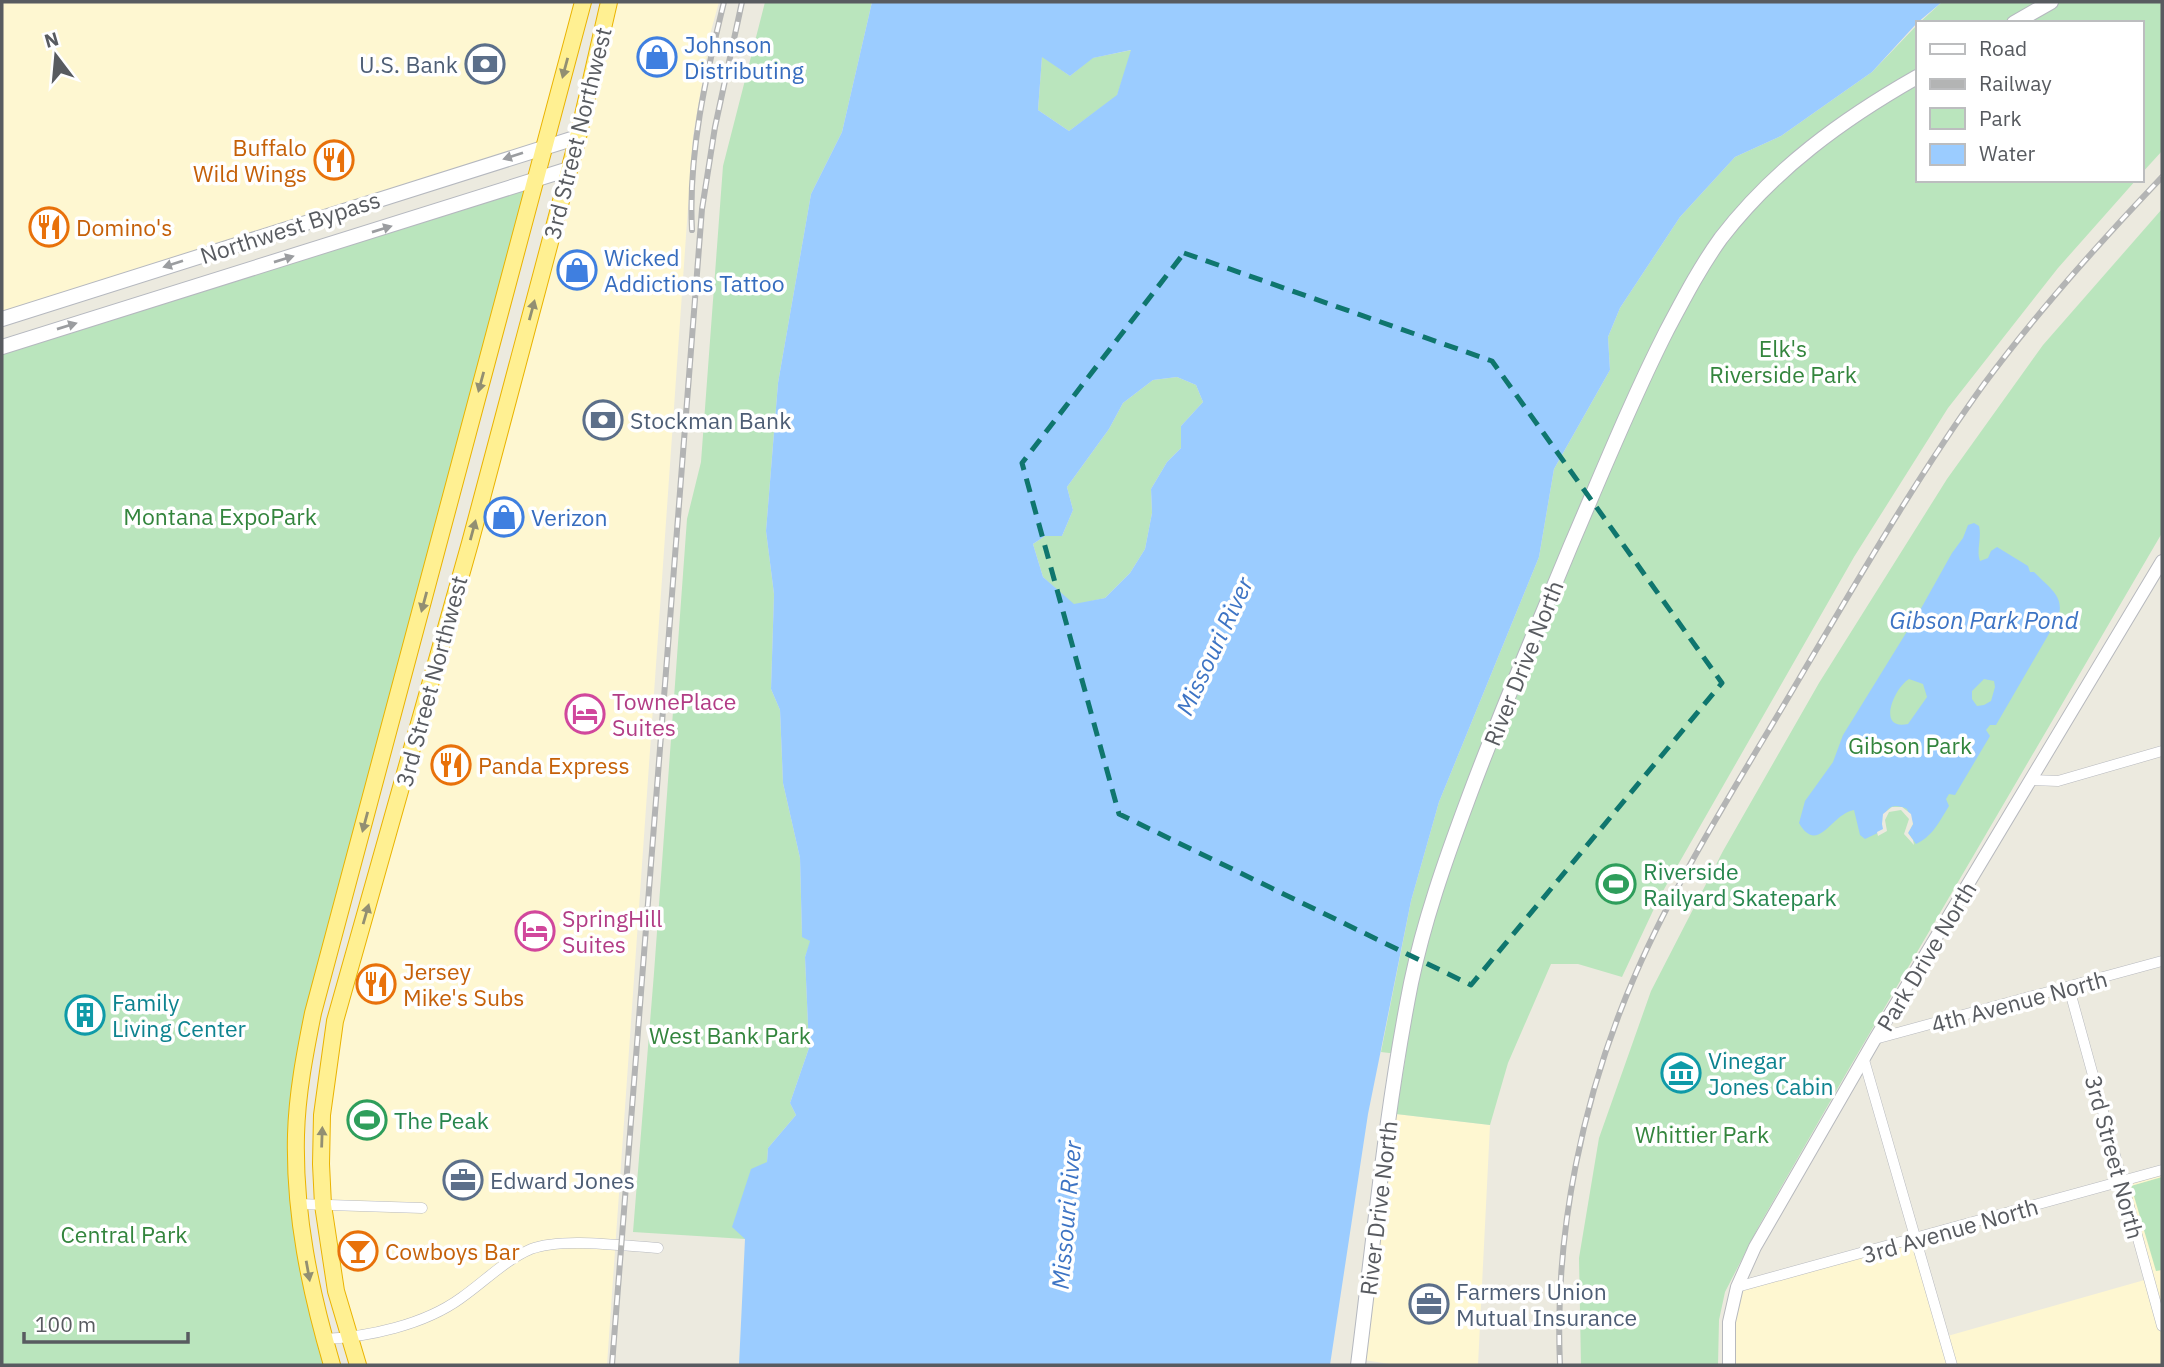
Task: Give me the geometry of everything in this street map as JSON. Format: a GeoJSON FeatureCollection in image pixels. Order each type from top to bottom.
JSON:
{"type":"FeatureCollection","features":[{"type":"Feature","properties":{"kind":"highway","name":"3rd Street Northwest"},"geometry":{"type":"LineString","coordinates":[[332,1365],[311,1288],[298,1204],[296,1132],[303,1064],[313,1013],[401,691],[533,181],[583,2]]}},
{"type":"Feature","properties":{"kind":"highway","name":"3rd Street Northwest"},"geometry":{"type":"LineString","coordinates":[[358,1365],[336,1291],[323,1205],[322,1115],[335,1021],[429,692],[578,137],[609,2]]}},
{"type":"Feature","properties":{"kind":"main road"},"geometry":{"type":"LineString","coordinates":[[2018,21],[2051,2]]}},
{"type":"Feature","properties":{"kind":"main road","name":"River Drive North"},"geometry":{"type":"LineString","coordinates":[[1358,1365],[1387,1130],[1411,984],[1426,925],[1483,758],[1619,431],[1656,351],[1695,279],[1719,240],[1741,213],[1773,179],[1823,137],[1916,78]]}},
{"type":"Feature","properties":{"kind":"main road","name":"Northwest Bypass"},"geometry":{"type":"LineString","coordinates":[[2,319],[578,137]]}},
{"type":"Feature","properties":{"kind":"main road","name":"Northwest Bypass"},"geometry":{"type":"LineString","coordinates":[[2,347],[569,169]]}},
{"type":"Feature","properties":{"kind":"street","name":"Park Drive North"},"geometry":{"type":"LineString","coordinates":[[1730,1365],[1729,1322],[1737,1287],[1755,1247],[1875,1039],[2162,561]]}},
{"type":"Feature","properties":{"kind":"street"},"geometry":{"type":"LineString","coordinates":[[2032,780],[2058,781],[2162,751]]}},
{"type":"Feature","properties":{"kind":"street","name":"4th Avenue North"},"geometry":{"type":"LineString","coordinates":[[1875,1039],[2162,961]]}},
{"type":"Feature","properties":{"kind":"street","name":"3rd Street North"},"geometry":{"type":"LineString","coordinates":[[2069,988],[2162,1326]]}},
{"type":"Feature","properties":{"kind":"street"},"geometry":{"type":"LineString","coordinates":[[1864,1060],[1952,1365]]}},
{"type":"Feature","properties":{"kind":"street","name":"3rd Avenue North"},"geometry":{"type":"LineString","coordinates":[[1737,1287],[2162,1170]]}},
{"type":"Feature","properties":{"kind":"street"},"geometry":{"type":"LineString","coordinates":[[298,1204],[422,1208]]}},
{"type":"Feature","properties":{"kind":"street"},"geometry":{"type":"LineString","coordinates":[[324,1339],[350,1338],[388,1331],[458,1301],[516,1257],[533,1248],[558,1244],[658,1248]]}},
{"type":"Feature","properties":{"kind":"highlighted area"},"geometry":{"type":"Polygon","coordinates":[[[1184,253],[1492,361],[1722,683],[1471,985],[1119,814],[1022,463],[1184,253]]]}},
{"type":"Feature","properties":{"kind":"shaded area"},"geometry":{"type":"Polygon","coordinates":[[[2,2],[583,2],[544,146],[2,319],[2,2]]]}},
{"type":"Feature","properties":{"kind":"shaded area"},"geometry":{"type":"Polygon","coordinates":[[[611,2],[719,2],[711,31],[693,136],[607,1365],[355,1365],[323,1205],[335,1021],[611,2]]]}},
{"type":"Feature","properties":{"kind":"shaded area"},"geometry":{"type":"Polygon","coordinates":[[[1396,1114],[1490,1125],[1478,1365],[1396,1365],[1364,1360],[1396,1114]]]}},
{"type":"Feature","properties":{"kind":"shaded area"},"geometry":{"type":"Polygon","coordinates":[[[2162,1170],[2162,1365],[1729,1365],[1737,1287],[1916,1239],[1944,1337],[2148,1279],[2121,1182],[2162,1170]]]}},
{"type":"Feature","properties":{"kind":"green space","name":"West Bank Park"},"geometry":{"type":"Polygon","coordinates":[[[765,2],[872,2],[842,132],[811,194],[778,383],[766,531],[774,594],[771,689],[780,710],[783,783],[800,858],[802,936],[811,941],[805,957],[809,1048],[790,1103],[796,1115],[768,1148],[767,1162],[745,1239],[633,1232],[687,519],[701,462],[723,166],[765,2]]]}},
{"type":"Feature","properties":{"kind":"green space"},"geometry":{"type":"Polygon","coordinates":[[[1942,2],[2162,2],[2162,151],[2143,172],[2143,21],[1921,21],[1942,2]]]}},
{"type":"Feature","properties":{"kind":"green space","name":"Elk's Riverside Park"},"geometry":{"type":"Polygon","coordinates":[[[1916,26],[1916,182],[2134,182],[2058,268],[1948,408],[1854,557],[1659,898],[1622,977],[1578,964],[1551,964],[1508,1063],[1490,1125],[1396,1114],[1406,1055],[1381,1052],[1411,901],[1439,802],[1539,557],[1554,469],[1610,370],[1608,337],[1620,308],[1680,217],[1735,157],[1781,136],[1872,72],[1916,26]]]}},
{"type":"Feature","properties":{"kind":"green space"},"geometry":{"type":"Polygon","coordinates":[[[1132,50],[1117,96],[1069,131],[1038,110],[1042,56],[1070,76],[1092,58],[1132,50]]]}},
{"type":"Feature","properties":{"kind":"green space","name":"Montana ExpoPark"},"geometry":{"type":"Polygon","coordinates":[[[533,181],[313,1013],[298,1204],[332,1365],[2,1365],[2,347],[533,181]]]}},
{"type":"Feature","properties":{"kind":"green space","name":"Gibson Park"},"geometry":{"type":"Polygon","coordinates":[[[2162,209],[2162,533],[1760,1224],[1725,1292],[1719,1320],[1718,1365],[1581,1365],[1579,1258],[1599,1138],[1651,991],[1723,851],[1819,683],[1947,479],[2043,345],[2162,209]]]}},
{"type":"Feature","properties":{"kind":"green space"},"geometry":{"type":"Polygon","coordinates":[[[1177,377],[1196,385],[1203,402],[1181,426],[1181,448],[1167,462],[1151,489],[1152,513],[1145,549],[1130,573],[1105,598],[1074,605],[1043,577],[1033,544],[1045,536],[1062,536],[1073,510],[1067,487],[1109,429],[1123,403],[1153,380],[1177,377]]]}},
{"type":"Feature","properties":{"kind":"green space"},"geometry":{"type":"Polygon","coordinates":[[[2162,1177],[2162,1270],[2156,1271],[2131,1186],[2162,1177]]]}},
{"type":"Feature","properties":{"kind":"water","name":"Missouri River"},"geometry":{"type":"Polygon","coordinates":[[[872,2],[1942,2],[1916,21],[1872,72],[1781,136],[1735,157],[1680,217],[1620,308],[1608,337],[1610,370],[1554,469],[1539,557],[1439,802],[1411,901],[1368,1114],[1330,1365],[739,1365],[745,1239],[732,1227],[751,1169],[767,1162],[768,1148],[796,1115],[790,1103],[809,1048],[805,957],[810,941],[802,937],[800,858],[783,783],[780,710],[771,689],[774,594],[766,531],[778,383],[811,194],[842,132],[872,2]],[[1131,50],[1093,58],[1070,76],[1042,57],[1038,110],[1069,131],[1117,95],[1131,50]],[[1177,377],[1153,380],[1123,403],[1109,429],[1067,487],[1073,510],[1062,536],[1045,536],[1033,544],[1043,577],[1074,604],[1105,598],[1130,573],[1145,549],[1152,513],[1151,489],[1167,462],[1181,448],[1181,426],[1203,402],[1196,385],[1177,377]]]}},
{"type":"Feature","properties":{"kind":"water","name":"Gibson Park Pond"},"geometry":{"type":"Polygon","coordinates":[[[1974,523],[1979,526],[1980,561],[1988,558],[1991,551],[1997,547],[2028,566],[2030,572],[2034,572],[2051,588],[2060,605],[2057,620],[1996,725],[1990,725],[1986,730],[1990,736],[1955,795],[1949,794],[1946,799],[1949,806],[1927,837],[1916,844],[1908,833],[1913,824],[1907,809],[1895,806],[1888,810],[1884,818],[1884,830],[1865,839],[1860,835],[1854,810],[1819,834],[1806,832],[1799,823],[1805,801],[1833,762],[1843,735],[1919,612],[1968,525],[1974,523]],[[1909,679],[1898,691],[1891,708],[1890,715],[1898,724],[1908,724],[1927,697],[1923,684],[1909,679]],[[1984,679],[1972,691],[1972,699],[1977,706],[1991,701],[1995,687],[1994,681],[1984,679]]]}},
{"type":"Feature","properties":{"kind":"pier"},"geometry":{"type":"Polygon","coordinates":[[[1892,807],[1902,807],[1911,814],[1913,824],[1908,833],[1914,845],[1904,834],[1909,819],[1901,810],[1889,812],[1885,820],[1887,831],[1878,836],[1877,832],[1883,829],[1883,814],[1892,807]]]}},
{"type":"Feature","properties":{"kind":"railway"},"geometry":{"type":"LineString","coordinates":[[692,230],[691,201],[696,144],[705,86],[724,2]]}},
{"type":"Feature","properties":{"kind":"railway"},"geometry":{"type":"LineString","coordinates":[[612,1365],[702,209],[715,127],[742,2]]}},
{"type":"Feature","properties":{"kind":"railway"},"geometry":{"type":"LineString","coordinates":[[1560,1365],[1559,1315],[1567,1214],[1587,1115],[1617,1019],[1673,896],[1867,564],[1959,419],[2047,304],[2162,177]]}},
{"type":"Feature","properties":{"kind":"place","name":"Johnson Distributing"},"geometry":{"type":"Point","coordinates":[657,57]}},
{"type":"Feature","properties":{"kind":"place","name":"U.S. Bank"},"geometry":{"type":"Point","coordinates":[485,64]}},
{"type":"Feature","properties":{"kind":"place","name":"Buffalo Wild Wings"},"geometry":{"type":"Point","coordinates":[334,160]}},
{"type":"Feature","properties":{"kind":"place","name":"Domino's"},"geometry":{"type":"Point","coordinates":[49,227]}},
{"type":"Feature","properties":{"kind":"place","name":"Wicked Addictions Tattoo"},"geometry":{"type":"Point","coordinates":[577,270]}},
{"type":"Feature","properties":{"kind":"place","name":"Stockman Bank"},"geometry":{"type":"Point","coordinates":[603,420]}},
{"type":"Feature","properties":{"kind":"place","name":"Verizon"},"geometry":{"type":"Point","coordinates":[504,517]}},
{"type":"Feature","properties":{"kind":"place","name":"TownePlace Suites"},"geometry":{"type":"Point","coordinates":[585,714]}},
{"type":"Feature","properties":{"kind":"place","name":"Panda Express"},"geometry":{"type":"Point","coordinates":[451,765]}},
{"type":"Feature","properties":{"kind":"place","name":"Riverside Railyard Skatepark"},"geometry":{"type":"Point","coordinates":[1616,884]}},
{"type":"Feature","properties":{"kind":"place","name":"SpringHill Suites"},"geometry":{"type":"Point","coordinates":[535,931]}},
{"type":"Feature","properties":{"kind":"place","name":"Jersey Mike's Subs"},"geometry":{"type":"Point","coordinates":[376,984]}},
{"type":"Feature","properties":{"kind":"place","name":"Family Living Center"},"geometry":{"type":"Point","coordinates":[85,1015]}},
{"type":"Feature","properties":{"kind":"place","name":"Vinegar Jones Cabin"},"geometry":{"type":"Point","coordinates":[1681,1073]}},
{"type":"Feature","properties":{"kind":"place","name":"The Peak"},"geometry":{"type":"Point","coordinates":[367,1120]}},
{"type":"Feature","properties":{"kind":"place","name":"Edward Jones"},"geometry":{"type":"Point","coordinates":[463,1180]}},
{"type":"Feature","properties":{"kind":"place","name":"Cowboys Bar"},"geometry":{"type":"Point","coordinates":[358,1251]}},
{"type":"Feature","properties":{"kind":"place","name":"Farmers Union Mutual Insurance"},"geometry":{"type":"Point","coordinates":[1429,1304]}},
{"type":"Feature","properties":{"kind":"park label","name":"Whittier Park"},"geometry":{"type":"Point","coordinates":[1702,1134]}},
{"type":"Feature","properties":{"kind":"park label","name":"Central Park"},"geometry":{"type":"Point","coordinates":[124,1234]}}]}
